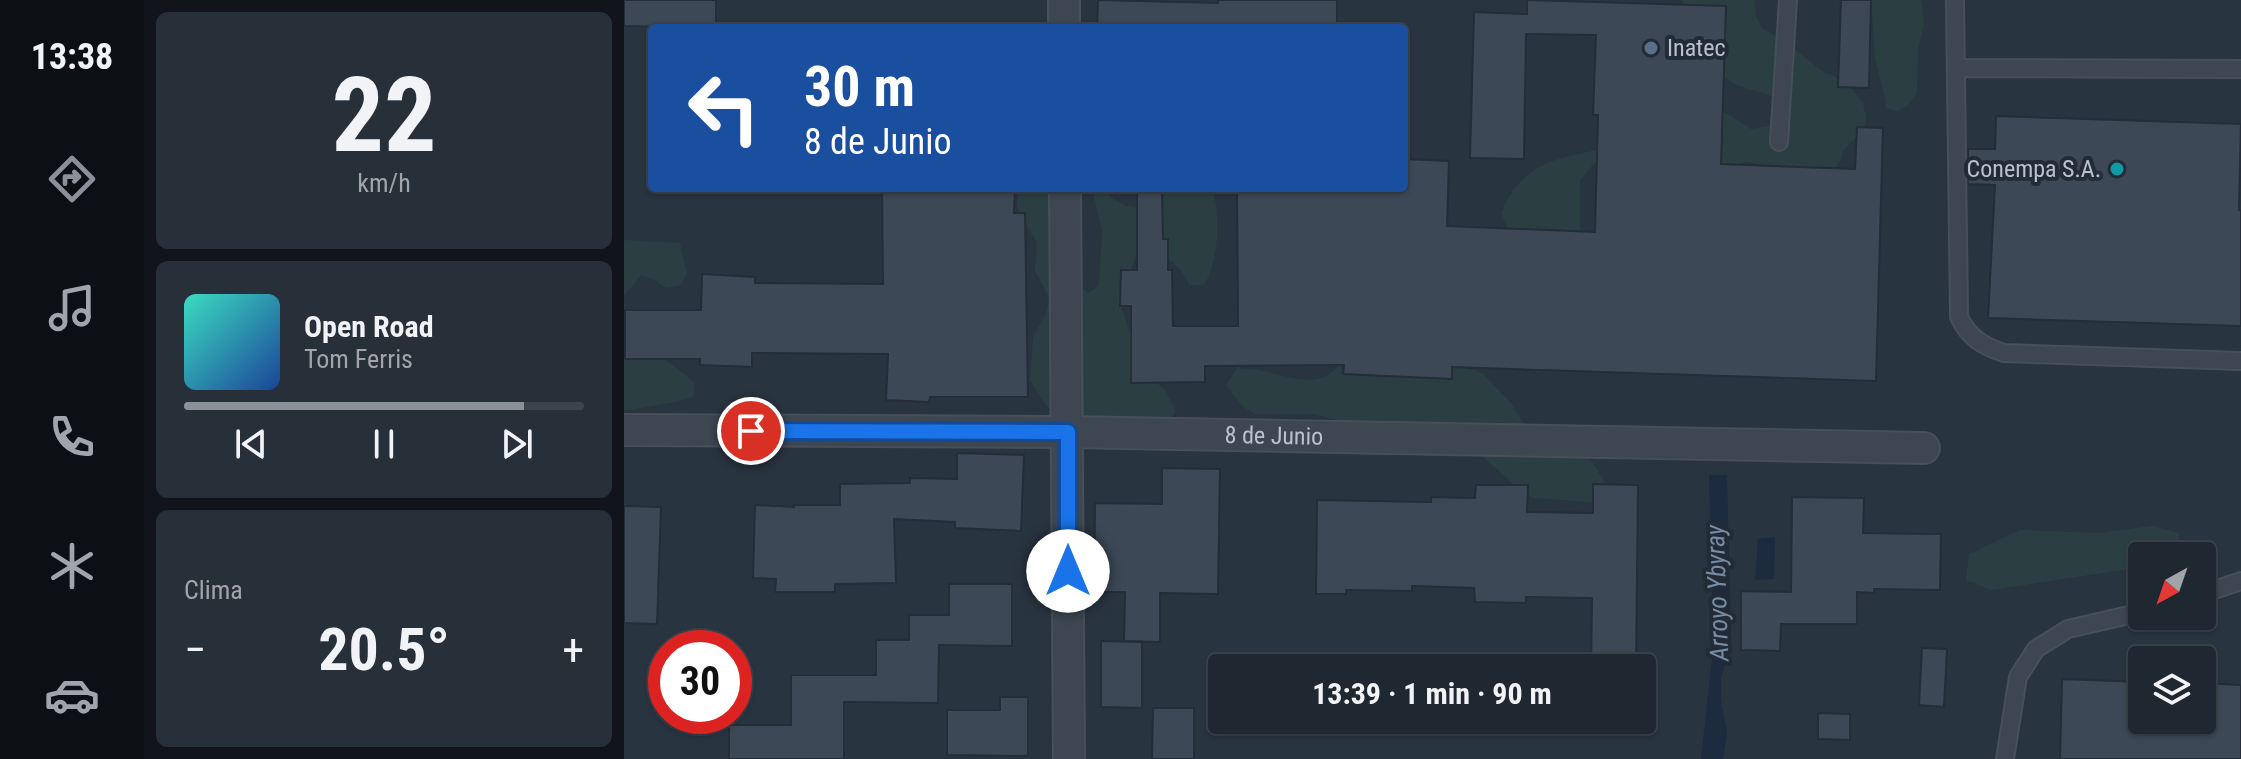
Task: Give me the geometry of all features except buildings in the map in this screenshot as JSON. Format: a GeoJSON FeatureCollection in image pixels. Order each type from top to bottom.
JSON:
{"type":"FeatureCollection","features":[{"type":"Feature","properties":{"kind":"street"},"geometry":{"type":"LineString","coordinates":[[1064,0],[1064,24]]}},
{"type":"Feature","properties":{"kind":"street"},"geometry":{"type":"LineString","coordinates":[[1065,192],[1069,759]]}},
{"type":"Feature","properties":{"kind":"street","name":"8 de Junio"},"geometry":{"type":"LineString","coordinates":[[624,430],[1068,432],[1924,448]]}},
{"type":"Feature","properties":{"kind":"lane"},"geometry":{"type":"LineString","coordinates":[[1779,142],[1788,0]]}},
{"type":"Feature","properties":{"kind":"lane"},"geometry":{"type":"LineString","coordinates":[[1955,0],[1959,317],[1973,338],[1985,347],[2004,353],[2241,361]]}},
{"type":"Feature","properties":{"kind":"lane"},"geometry":{"type":"LineString","coordinates":[[1956,68],[2241,69]]}},
{"type":"Feature","properties":{"kind":"lane"},"geometry":{"type":"LineString","coordinates":[[2216,589],[2241,581]]}},
{"type":"Feature","properties":{"kind":"lane"},"geometry":{"type":"LineString","coordinates":[[2005,759],[2018,677],[2036,649],[2068,629],[2128,615]]}},
{"type":"Feature","properties":{"kind":"green space"},"geometry":{"type":"Polygon","coordinates":[[[1682,0],[1754,0],[1756,16],[1762,28],[1785,41],[1822,71],[1847,82],[1863,103],[1866,117],[1864,130],[1844,149],[1832,172],[1820,177],[1748,162],[1719,168],[1608,167],[1597,160],[1580,180],[1580,234],[1541,256],[1507,227],[1501,213],[1511,194],[1536,169],[1568,156],[1635,141],[1714,109],[1751,129],[1791,123],[1786,111],[1773,97],[1737,85],[1720,72],[1707,53],[1682,0]]]}},
{"type":"Feature","properties":{"kind":"green space"},"geometry":{"type":"Polygon","coordinates":[[[1869,0],[1921,0],[1924,23],[1918,50],[1917,92],[1909,104],[1898,111],[1886,108],[1875,57],[1869,0]]]}},
{"type":"Feature","properties":{"kind":"green space"},"geometry":{"type":"Polygon","coordinates":[[[1018,192],[1072,192],[1078,284],[1088,293],[1099,286],[1102,231],[1093,192],[1110,192],[1109,196],[1126,206],[1139,208],[1160,192],[1213,192],[1217,238],[1213,264],[1204,285],[1189,285],[1173,262],[1149,248],[1137,254],[1122,292],[1121,306],[1135,359],[1142,370],[1164,389],[1176,411],[1168,422],[1156,430],[1056,414],[1045,404],[1030,380],[1033,338],[1047,311],[1049,297],[1035,271],[1037,243],[1017,207],[1018,192]]]}},
{"type":"Feature","properties":{"kind":"green space"},"geometry":{"type":"Polygon","coordinates":[[[624,240],[680,243],[687,274],[680,285],[666,288],[641,275],[624,296],[624,240]]]}},
{"type":"Feature","properties":{"kind":"green space"},"geometry":{"type":"Polygon","coordinates":[[[624,300],[631,327],[694,382],[694,396],[624,411],[624,300]]]}},
{"type":"Feature","properties":{"kind":"green space"},"geometry":{"type":"Polygon","coordinates":[[[1340,365],[1344,372],[1431,374],[1458,367],[1483,374],[1511,403],[1524,424],[1586,452],[1607,486],[1604,498],[1591,502],[1534,498],[1522,492],[1479,453],[1312,414],[1256,414],[1243,407],[1226,385],[1239,366],[1241,369],[1304,380],[1324,377],[1340,365]]]}},
{"type":"Feature","properties":{"kind":"green space"},"geometry":{"type":"Polygon","coordinates":[[[2152,526],[2179,533],[2179,542],[2128,542],[2128,569],[1991,590],[1966,580],[1969,554],[2020,530],[2099,533],[2152,526]]]}},
{"type":"Feature","properties":{"kind":"water","name":"Arroyo Ybyray"},"geometry":{"type":"Polygon","coordinates":[[[1709,475],[1727,475],[1731,645],[1721,678],[1721,700],[1727,732],[1723,759],[1701,759],[1713,649],[1709,475]]]}},
{"type":"Feature","properties":{"kind":"water"},"geometry":{"type":"Polygon","coordinates":[[[1775,537],[1774,579],[1755,580],[1758,539],[1775,537]]]}},
{"type":"Feature","properties":{"kind":"place","name":"Inatec"},"geometry":{"type":"Point","coordinates":[1651,48]}},
{"type":"Feature","properties":{"kind":"place","name":"Conempa S.A."},"geometry":{"type":"Point","coordinates":[2117,169]}},
{"type":"Feature","properties":{"kind":"route"},"geometry":{"type":"LineString","coordinates":[[751,431],[1068,432],[1068,571]]}}]}
